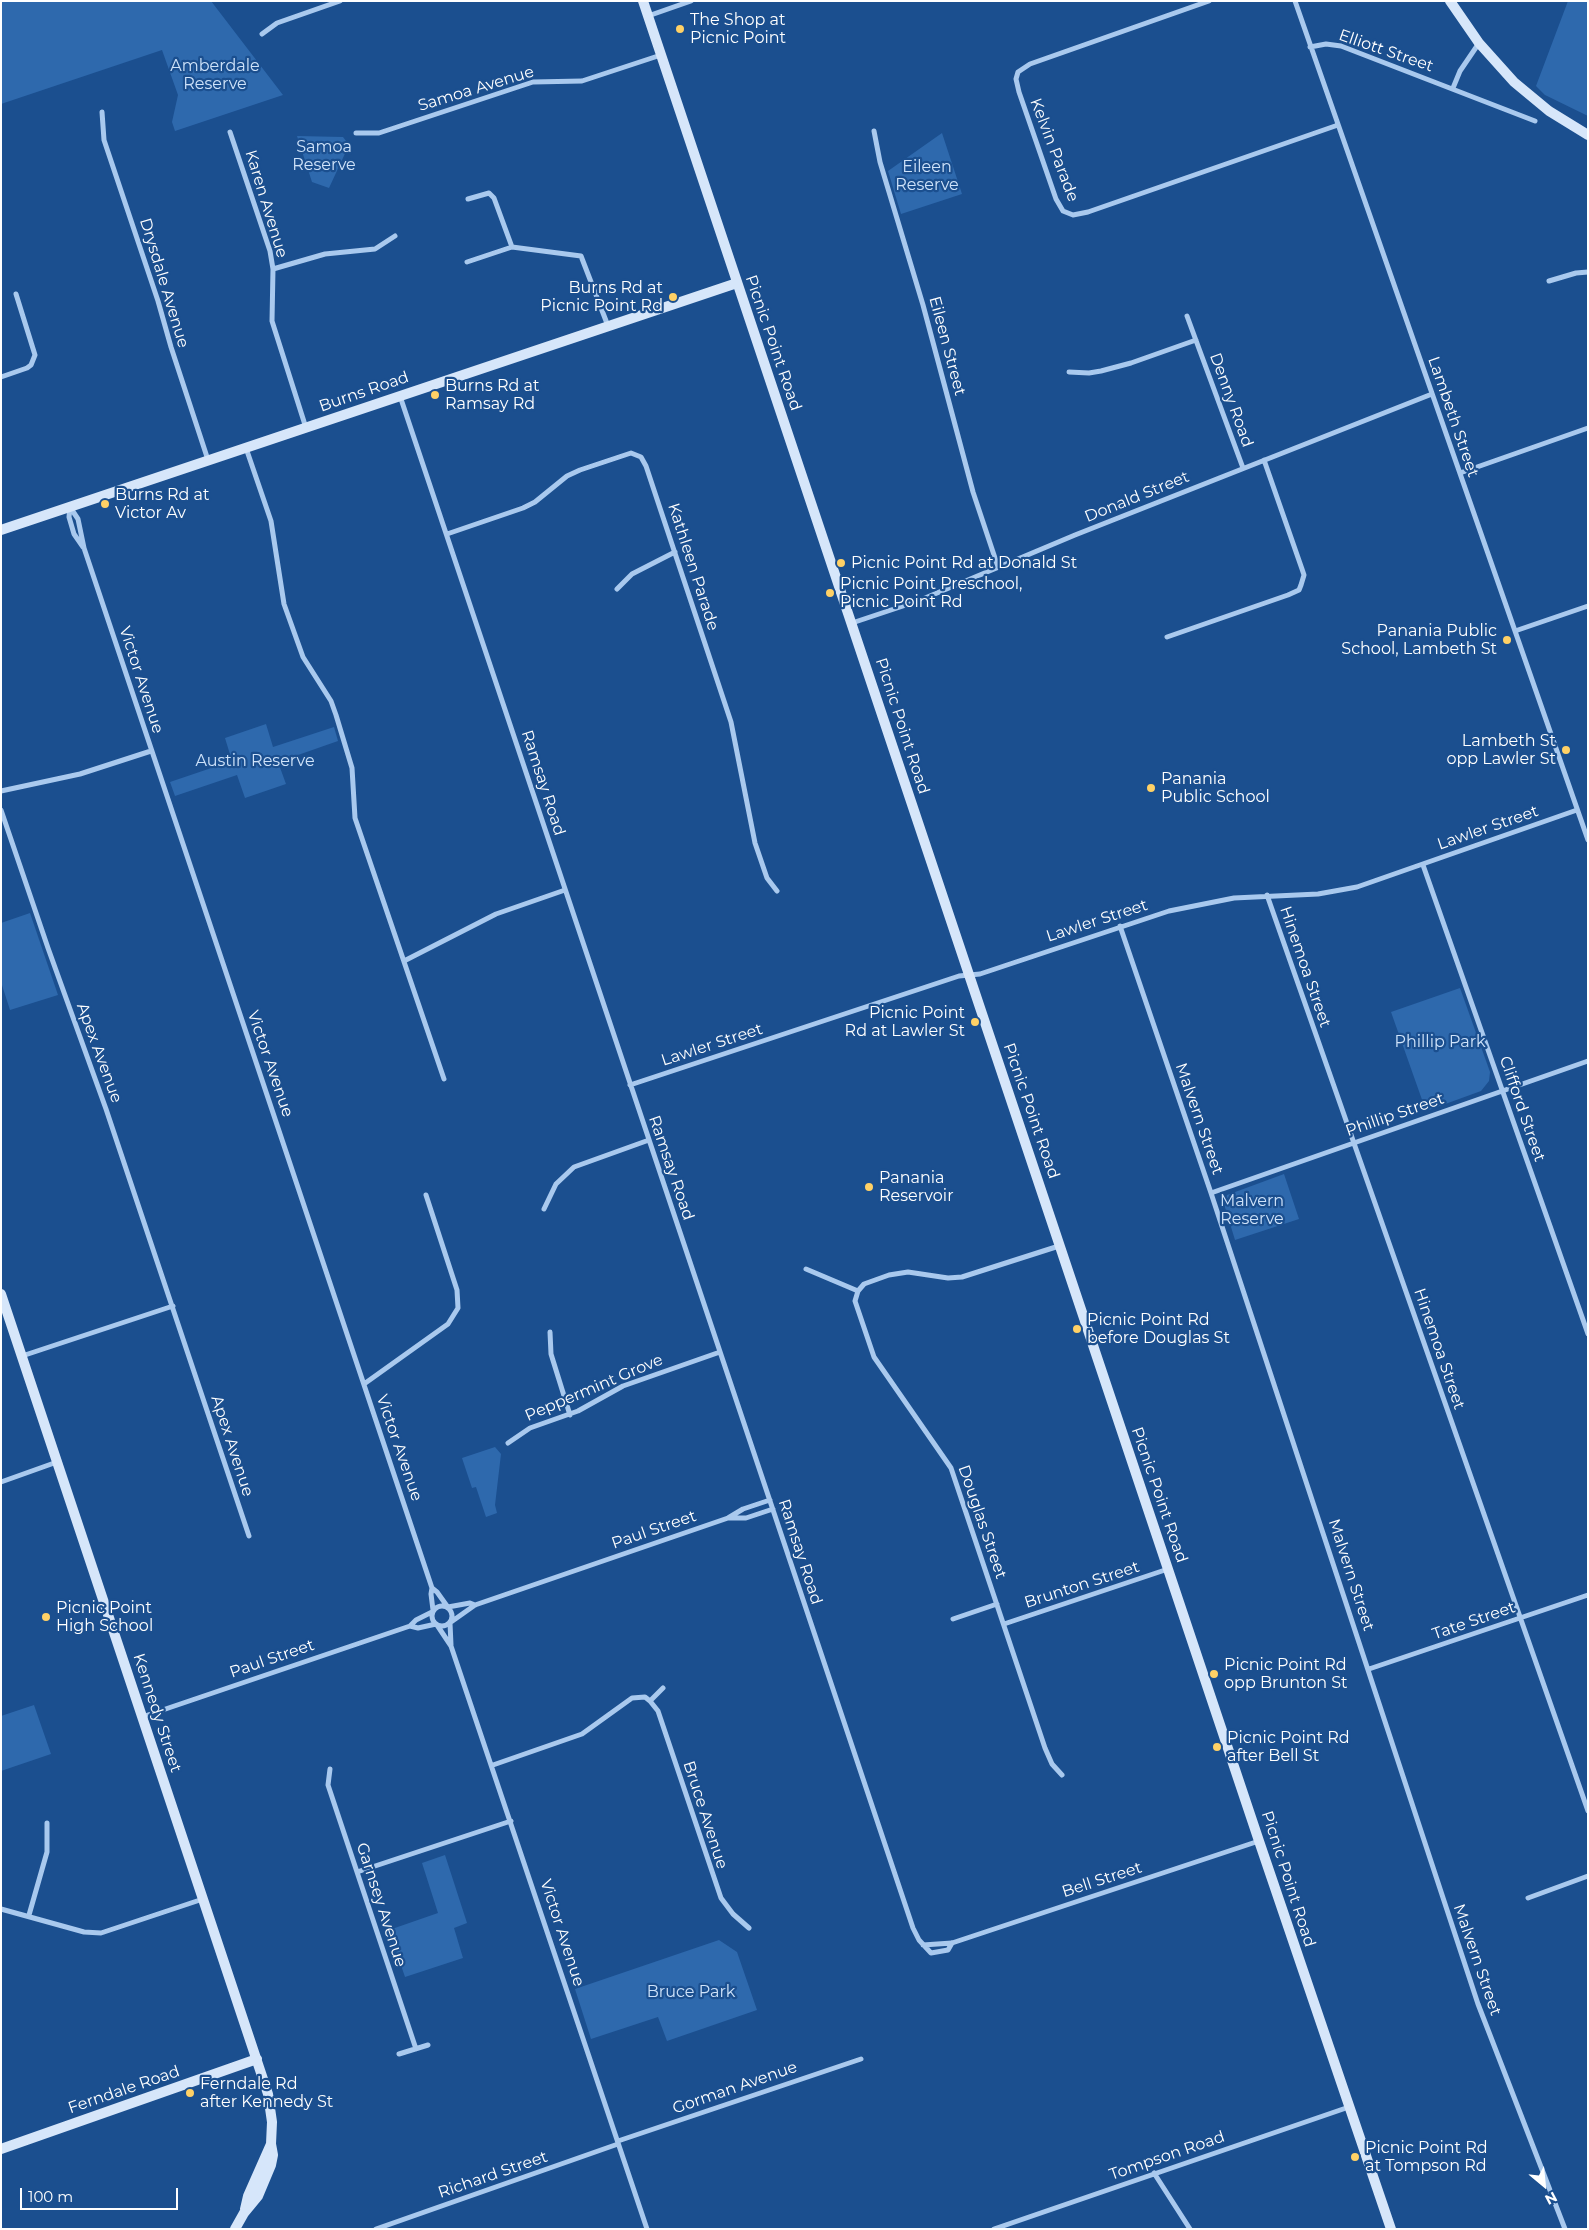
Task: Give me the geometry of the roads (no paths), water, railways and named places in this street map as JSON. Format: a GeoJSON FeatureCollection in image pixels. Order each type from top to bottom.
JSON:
{"type":"FeatureCollection","features":[{"type":"Feature","properties":{"kind":"street"},"geometry":{"type":"LineString","coordinates":[[262,34],[277,23],[340,1]]}},
{"type":"Feature","properties":{"kind":"street","name":"Picnic Point Road"},"geometry":{"type":"LineString","coordinates":[[643,1],[1259,1841],[1391,2229]]}},
{"type":"Feature","properties":{"kind":"street"},"geometry":{"type":"LineString","coordinates":[[648,16],[691,1]]}},
{"type":"Feature","properties":{"kind":"street","name":"Kelvin Parade"},"geometry":{"type":"LineString","coordinates":[[1209,1],[1030,64],[1018,72],[1016,79],[1019,92],[1056,199],[1063,211],[1073,215],[1088,212],[1338,124]]}},
{"type":"Feature","properties":{"kind":"street","name":"Lambeth Street"},"geometry":{"type":"LineString","coordinates":[[1295,1],[1588,840]]}},
{"type":"Feature","properties":{"kind":"street"},"geometry":{"type":"LineString","coordinates":[[1450,1],[1479,43],[1531,98],[1588,135]]}},
{"type":"Feature","properties":{"kind":"street"},"geometry":{"type":"LineString","coordinates":[[1453,88],[1460,71],[1479,43]]}},
{"type":"Feature","properties":{"kind":"street","name":"Elliott Street"},"geometry":{"type":"LineString","coordinates":[[1310,47],[1326,44],[1341,46],[1535,121]]}},
{"type":"Feature","properties":{"kind":"street","name":"Samoa Avenue"},"geometry":{"type":"LineString","coordinates":[[356,133],[379,133],[533,82],[582,81],[661,55]]}},
{"type":"Feature","properties":{"kind":"street","name":"Drysdale Avenue"},"geometry":{"type":"LineString","coordinates":[[102,112],[104,140],[158,301],[170,347],[208,460]]}},
{"type":"Feature","properties":{"kind":"street","name":"Eileen Street"},"geometry":{"type":"LineString","coordinates":[[874,131],[880,162],[923,305],[973,492],[998,568]]}},
{"type":"Feature","properties":{"kind":"street","name":"Karen Avenue"},"geometry":{"type":"LineString","coordinates":[[230,132],[270,251],[274,269],[271,300],[272,321],[306,428]]}},
{"type":"Feature","properties":{"kind":"street"},"geometry":{"type":"LineString","coordinates":[[468,199],[489,193],[494,198],[512,247]]}},
{"type":"Feature","properties":{"kind":"street"},"geometry":{"type":"LineString","coordinates":[[274,269],[325,254],[375,249],[395,236]]}},
{"type":"Feature","properties":{"kind":"street"},"geometry":{"type":"LineString","coordinates":[[467,262],[512,247],[581,256],[608,326]]}},
{"type":"Feature","properties":{"kind":"street"},"geometry":{"type":"LineString","coordinates":[[1549,281],[1576,273],[1588,272]]}},
{"type":"Feature","properties":{"kind":"street","name":"Burns Road"},"geometry":{"type":"LineString","coordinates":[[1,530],[737,283]]}},
{"type":"Feature","properties":{"kind":"street"},"geometry":{"type":"LineString","coordinates":[[1,377],[27,368],[31,365],[35,355],[16,294]]}},
{"type":"Feature","properties":{"kind":"street","name":"Denny Road"},"geometry":{"type":"LineString","coordinates":[[1187,316],[1243,468]]}},
{"type":"Feature","properties":{"kind":"street","name":"Denny Road"},"geometry":{"type":"LineString","coordinates":[[1069,372],[1089,373],[1101,371],[1131,363],[1196,340]]}},
{"type":"Feature","properties":{"kind":"street","name":"Donald Street"},"geometry":{"type":"LineString","coordinates":[[852,624],[918,601],[1075,534],[1432,394]]}},
{"type":"Feature","properties":{"kind":"street","name":"Ramsay Road"},"geometry":{"type":"LineString","coordinates":[[400,396],[913,1928],[923,1945]]}},
{"type":"Feature","properties":{"kind":"street"},"geometry":{"type":"LineString","coordinates":[[1460,473],[1588,428]]}},
{"type":"Feature","properties":{"kind":"street"},"geometry":{"type":"LineString","coordinates":[[246,448],[271,521],[284,604],[303,657],[327,694],[336,715],[352,768],[356,818],[444,1079]]}},
{"type":"Feature","properties":{"kind":"street","name":"Kathleen Parade"},"geometry":{"type":"LineString","coordinates":[[447,534],[523,508],[535,502],[573,472],[631,453],[641,457],[675,552],[731,722],[754,843],[763,870],[777,891]]}},
{"type":"Feature","properties":{"kind":"street"},"geometry":{"type":"LineString","coordinates":[[1166,637],[1288,596],[1302,585],[1304,575],[1264,460]]}},
{"type":"Feature","properties":{"kind":"street","name":"Victor Avenue"},"geometry":{"type":"LineString","coordinates":[[70,507],[78,519],[84,548],[432,1588],[433,1611]]}},
{"type":"Feature","properties":{"kind":"street"},"geometry":{"type":"LineString","coordinates":[[617,589],[632,574],[675,552]]}},
{"type":"Feature","properties":{"kind":"street"},"geometry":{"type":"LineString","coordinates":[[1515,631],[1588,606]]}},
{"type":"Feature","properties":{"kind":"street"},"geometry":{"type":"LineString","coordinates":[[1,791],[80,774],[152,751]]}},
{"type":"Feature","properties":{"kind":"street","name":"Apex Avenue"},"geometry":{"type":"LineString","coordinates":[[1,810],[106,1109],[249,1536]]}},
{"type":"Feature","properties":{"kind":"street","name":"Lawler Street"},"geometry":{"type":"LineString","coordinates":[[630,1085],[959,976],[980,974],[1120,926],[1211,901],[1267,895],[1318,894],[1344,890],[1423,865],[1577,810]]}},
{"type":"Feature","properties":{"kind":"street","name":"Clifford Street"},"geometry":{"type":"LineString","coordinates":[[1423,865],[1588,1334]]}},
{"type":"Feature","properties":{"kind":"street"},"geometry":{"type":"LineString","coordinates":[[404,961],[496,914],[565,890]]}},
{"type":"Feature","properties":{"kind":"street","name":"Hinemoa Street"},"geometry":{"type":"LineString","coordinates":[[1267,895],[1588,1811]]}},
{"type":"Feature","properties":{"kind":"street","name":"Malvern Street"},"geometry":{"type":"LineString","coordinates":[[1120,926],[1211,1193],[1485,2022],[1565,2229]]}},
{"type":"Feature","properties":{"kind":"street","name":"Phillip Street"},"geometry":{"type":"LineString","coordinates":[[1211,1193],[1588,1061]]}},
{"type":"Feature","properties":{"kind":"street"},"geometry":{"type":"LineString","coordinates":[[544,1209],[556,1184],[574,1167],[649,1140]]}},
{"type":"Feature","properties":{"kind":"street"},"geometry":{"type":"LineString","coordinates":[[364,1384],[444,1327],[454,1316],[458,1308],[457,1290],[426,1195]]}},
{"type":"Feature","properties":{"kind":"street"},"geometry":{"type":"LineString","coordinates":[[806,1269],[858,1291],[869,1281],[898,1273],[918,1273],[948,1278],[969,1275],[1060,1246]]}},
{"type":"Feature","properties":{"kind":"street","name":"Douglas Street"},"geometry":{"type":"LineString","coordinates":[[858,1291],[854,1301],[855,1307],[874,1357],[951,1468],[1045,1748],[1052,1764],[1062,1775]]}},
{"type":"Feature","properties":{"kind":"street","name":"Kennedy Street"},"geometry":{"type":"LineString","coordinates":[[1,1294],[4,1310],[22,1356],[257,2059],[271,2111],[271,2144],[248,2196],[244,2213],[235,2229]]}},
{"type":"Feature","properties":{"kind":"street"},"geometry":{"type":"LineString","coordinates":[[22,1356],[172,1306]]}},
{"type":"Feature","properties":{"kind":"street"},"geometry":{"type":"LineString","coordinates":[[550,1332],[552,1361],[570,1414]]}},
{"type":"Feature","properties":{"kind":"street","name":"Peppermint Grove"},"geometry":{"type":"LineString","coordinates":[[508,1443],[530,1428],[570,1414],[623,1386],[720,1352]]}},
{"type":"Feature","properties":{"kind":"street"},"geometry":{"type":"LineString","coordinates":[[1,1482],[57,1462]]}},
{"type":"Feature","properties":{"kind":"street","name":"Paul Street"},"geometry":{"type":"LineString","coordinates":[[450,1622],[475,1605],[728,1518],[743,1509],[770,1500]]}},
{"type":"Feature","properties":{"kind":"street","name":"Paul Street"},"geometry":{"type":"LineString","coordinates":[[728,1518],[746,1518],[773,1509]]}},
{"type":"Feature","properties":{"kind":"street","name":"Brunton Street"},"geometry":{"type":"LineString","coordinates":[[1004,1624],[1168,1569]]}},
{"type":"Feature","properties":{"kind":"street","name":"Victor Avenue"},"geometry":{"type":"LineString","coordinates":[[432,1588],[448,1607]]}},
{"type":"Feature","properties":{"kind":"street","name":"Tate Street"},"geometry":{"type":"LineString","coordinates":[[1369,1669],[1588,1595]]}},
{"type":"Feature","properties":{"kind":"street","name":"Paul Street"},"geometry":{"type":"LineString","coordinates":[[448,1607],[470,1603],[475,1605]]}},
{"type":"Feature","properties":{"kind":"street"},"geometry":{"type":"LineString","coordinates":[[954,1618],[997,1604]]}},
{"type":"Feature","properties":{"kind":"street"},"geometry":{"type":"LineString","coordinates":[[438,1606],[448,1607],[453,1615],[450,1622],[445,1626],[437,1625],[432,1618],[433,1611],[438,1606]]}},
{"type":"Feature","properties":{"kind":"street","name":"Paul Street"},"geometry":{"type":"LineString","coordinates":[[142,1717],[410,1626],[416,1620],[433,1611]]}},
{"type":"Feature","properties":{"kind":"street","name":"Victor Avenue"},"geometry":{"type":"LineString","coordinates":[[450,1622],[451,1646]]}},
{"type":"Feature","properties":{"kind":"street","name":"Victor Avenue"},"geometry":{"type":"LineString","coordinates":[[437,1625],[451,1646],[647,2229]]}},
{"type":"Feature","properties":{"kind":"street","name":"Paul Street"},"geometry":{"type":"LineString","coordinates":[[410,1626],[418,1628],[437,1625]]}},
{"type":"Feature","properties":{"kind":"street"},"geometry":{"type":"LineString","coordinates":[[492,1765],[582,1734],[632,1698],[645,1697],[650,1701],[663,1688]]}},
{"type":"Feature","properties":{"kind":"street","name":"Bruce Avenue"},"geometry":{"type":"LineString","coordinates":[[650,1701],[658,1711],[721,1898],[733,1914],[749,1928]]}},
{"type":"Feature","properties":{"kind":"street","name":"Garnsey Avenue"},"geometry":{"type":"LineString","coordinates":[[330,1769],[328,1785],[416,2049]]}},
{"type":"Feature","properties":{"kind":"street"},"geometry":{"type":"LineString","coordinates":[[357,1872],[511,1820]]}},
{"type":"Feature","properties":{"kind":"street"},"geometry":{"type":"LineString","coordinates":[[29,1915],[47,1852],[47,1823]]}},
{"type":"Feature","properties":{"kind":"street","name":"Bell Street"},"geometry":{"type":"LineString","coordinates":[[923,1945],[952,1943],[1259,1841]]}},
{"type":"Feature","properties":{"kind":"street"},"geometry":{"type":"LineString","coordinates":[[1528,1898],[1588,1876]]}},
{"type":"Feature","properties":{"kind":"street"},"geometry":{"type":"LineString","coordinates":[[1,1908],[84,1932],[102,1933],[203,1899]]}},
{"type":"Feature","properties":{"kind":"street","name":"Bell Street"},"geometry":{"type":"LineString","coordinates":[[923,1945],[931,1953],[936,1953],[948,1950],[952,1943]]}},
{"type":"Feature","properties":{"kind":"street"},"geometry":{"type":"LineString","coordinates":[[399,2054],[428,2045]]}},
{"type":"Feature","properties":{"kind":"street","name":"Ferndale Road"},"geometry":{"type":"LineString","coordinates":[[1,2149],[257,2059]]}},
{"type":"Feature","properties":{"kind":"street","name":"Gorman Avenue"},"geometry":{"type":"LineString","coordinates":[[618,2142],[861,2059]]}},
{"type":"Feature","properties":{"kind":"street","name":"Tompson Road"},"geometry":{"type":"LineString","coordinates":[[994,2229],[1349,2107]]}},
{"type":"Feature","properties":{"kind":"street","name":"Richard Street"},"geometry":{"type":"LineString","coordinates":[[376,2229],[618,2142]]}},
{"type":"Feature","properties":{"kind":"street"},"geometry":{"type":"LineString","coordinates":[[1154,2173],[1190,2229]]}},
{"type":"Feature","properties":{"kind":"place","name":"The Shop at Picnic Point"},"geometry":{"type":"Point","coordinates":[680,29]}},
{"type":"Feature","properties":{"kind":"place","name":"Burns Rd at Picnic Point Rd"},"geometry":{"type":"Point","coordinates":[673,297]}},
{"type":"Feature","properties":{"kind":"place","name":"Burns Rd at Ramsay Rd"},"geometry":{"type":"Point","coordinates":[435,395]}},
{"type":"Feature","properties":{"kind":"place","name":"Burns Rd at Victor Av"},"geometry":{"type":"Point","coordinates":[105,504]}},
{"type":"Feature","properties":{"kind":"place","name":"Picnic Point Rd at Donald St"},"geometry":{"type":"Point","coordinates":[841,563]}},
{"type":"Feature","properties":{"kind":"place","name":"Picnic Point Preschool, Picnic Point Rd"},"geometry":{"type":"Point","coordinates":[830,593]}},
{"type":"Feature","properties":{"kind":"place","name":"Panania Public School, Lambeth St"},"geometry":{"type":"Point","coordinates":[1507,640]}},
{"type":"Feature","properties":{"kind":"place","name":"Lambeth St opp Lawler St"},"geometry":{"type":"Point","coordinates":[1566,750]}},
{"type":"Feature","properties":{"kind":"place","name":"Panania Public School"},"geometry":{"type":"Point","coordinates":[1151,788]}},
{"type":"Feature","properties":{"kind":"place","name":"Picnic Point Rd at Lawler St"},"geometry":{"type":"Point","coordinates":[975,1022]}},
{"type":"Feature","properties":{"kind":"place","name":"Panania Reservoir"},"geometry":{"type":"Point","coordinates":[869,1187]}},
{"type":"Feature","properties":{"kind":"place","name":"Picnic Point Rd before Douglas St"},"geometry":{"type":"Point","coordinates":[1077,1329]}},
{"type":"Feature","properties":{"kind":"place","name":"Picnic Point High School"},"geometry":{"type":"Point","coordinates":[46,1617]}},
{"type":"Feature","properties":{"kind":"place","name":"Picnic Point Rd opp Brunton St"},"geometry":{"type":"Point","coordinates":[1214,1674]}},
{"type":"Feature","properties":{"kind":"place","name":"Picnic Point Rd after Bell St"},"geometry":{"type":"Point","coordinates":[1217,1747]}},
{"type":"Feature","properties":{"kind":"place","name":"Ferndale Rd after Kennedy St"},"geometry":{"type":"Point","coordinates":[190,2093]}},
{"type":"Feature","properties":{"kind":"place","name":"Picnic Point Rd at Tompson Rd"},"geometry":{"type":"Point","coordinates":[1355,2157]}},
{"type":"Feature","properties":{"kind":"park label","name":"Amberdale Reserve"},"geometry":{"type":"Point","coordinates":[215,75]}},
{"type":"Feature","properties":{"kind":"park label","name":"Samoa Reserve"},"geometry":{"type":"Point","coordinates":[324,156]}},
{"type":"Feature","properties":{"kind":"park label","name":"Eileen Reserve"},"geometry":{"type":"Point","coordinates":[927,176]}},
{"type":"Feature","properties":{"kind":"park label","name":"Austin Reserve"},"geometry":{"type":"Point","coordinates":[255,761]}},
{"type":"Feature","properties":{"kind":"park label","name":"Phillip Park"},"geometry":{"type":"Point","coordinates":[1440,1042]}},
{"type":"Feature","properties":{"kind":"park label","name":"Malvern Reserve"},"geometry":{"type":"Point","coordinates":[1252,1210]}},
{"type":"Feature","properties":{"kind":"park label","name":"Bruce Park"},"geometry":{"type":"Point","coordinates":[691,1992]}}]}
